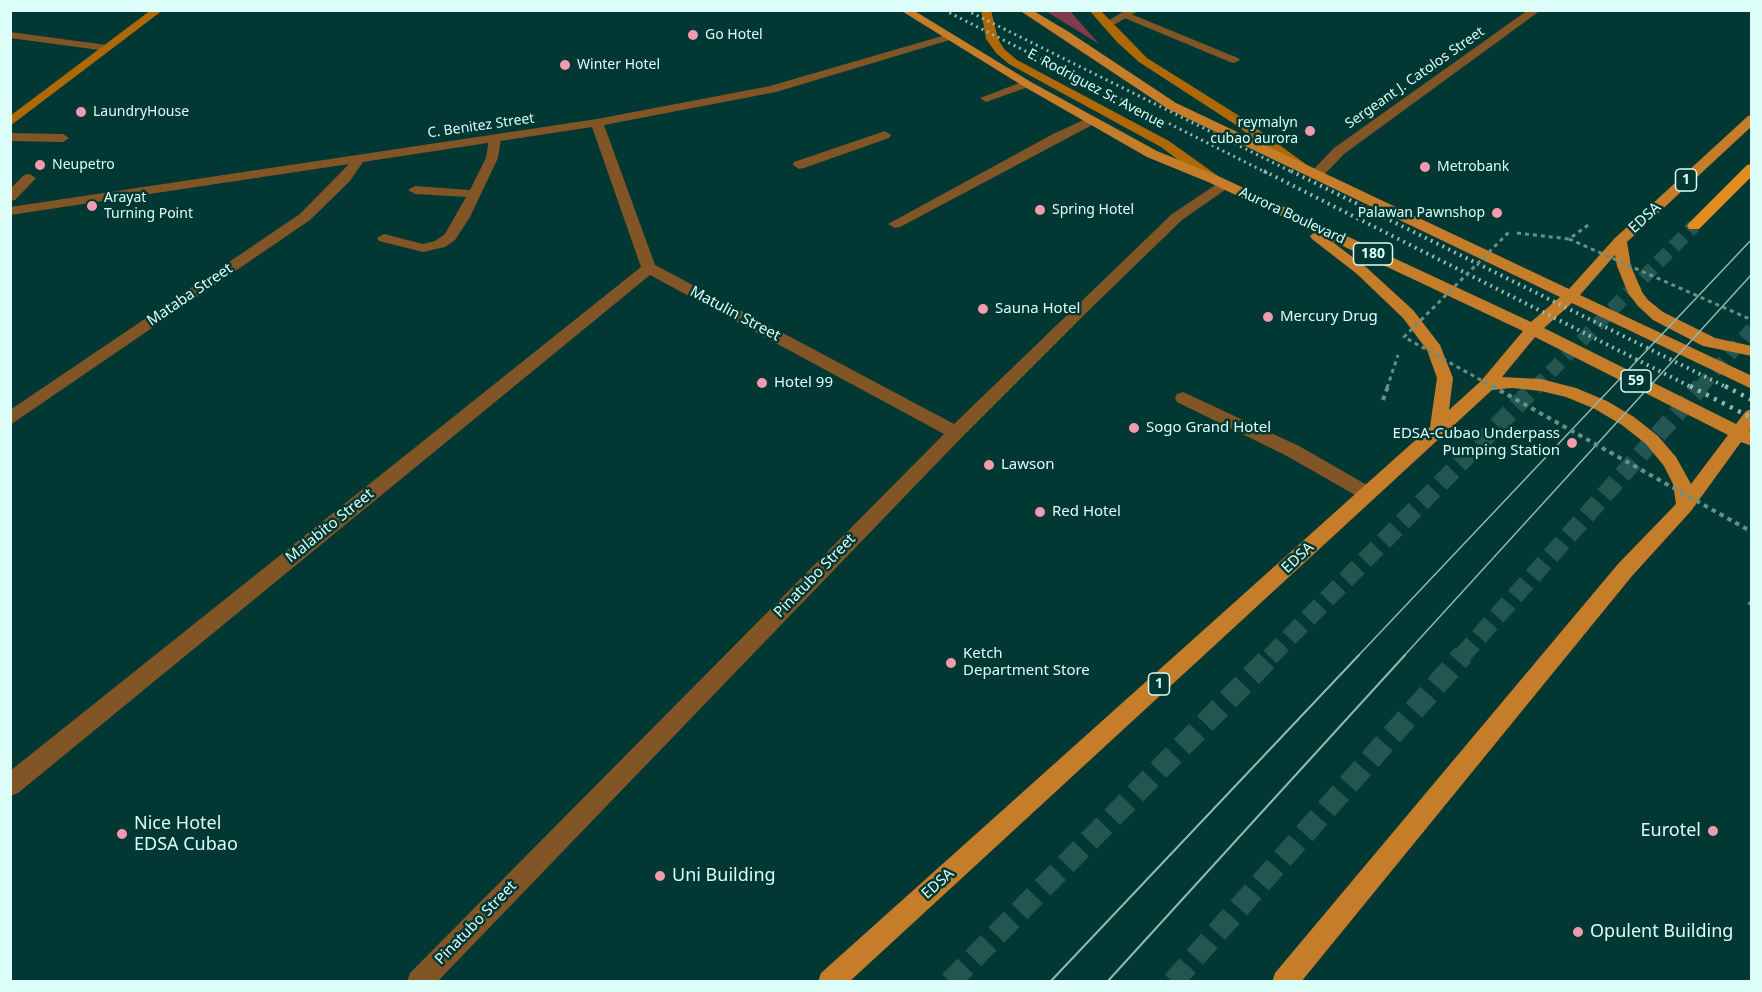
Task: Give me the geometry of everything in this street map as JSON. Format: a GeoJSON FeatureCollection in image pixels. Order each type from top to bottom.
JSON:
{"type":"FeatureCollection","features":[{"type":"Feature","properties":{"kind":"highway"},"geometry":{"type":"LineString","coordinates":[[1694,226],[1752,168]]}},
{"type":"Feature","properties":{"kind":"main road"},"geometry":{"type":"LineString","coordinates":[[10,122],[158,10]]}},
{"type":"Feature","properties":{"kind":"main road","name":"Aurora Boulevard"},"geometry":{"type":"LineString","coordinates":[[905,10],[1027,84],[1152,154],[1219,182],[1533,329],[1745,437]]}},
{"type":"Feature","properties":{"kind":"main road","name":"E. Rodriguez Sr. Avenue"},"geometry":{"type":"LineString","coordinates":[[986,10],[992,39],[1000,51],[1013,62],[1166,144],[1219,182]]}},
{"type":"Feature","properties":{"kind":"main road"},"geometry":{"type":"LineString","coordinates":[[1024,10],[1058,30],[1143,89],[1208,124],[1752,383]]}},
{"type":"Feature","properties":{"kind":"main road"},"geometry":{"type":"LineString","coordinates":[[1094,10],[1106,25],[1143,60],[1237,120],[1311,173]]}},
{"type":"Feature","properties":{"kind":"main road"},"geometry":{"type":"LineString","coordinates":[[1074,110],[1089,102]]}},
{"type":"Feature","properties":{"kind":"main road","name":"EDSA"},"geometry":{"type":"LineString","coordinates":[[830,981],[1486,385],[1533,329],[1570,297],[1620,241],[1752,119]]}},
{"type":"Feature","properties":{"kind":"main road"},"geometry":{"type":"LineString","coordinates":[[1293,217],[1362,271],[1408,314],[1434,349],[1445,378],[1438,429]]}},
{"type":"Feature","properties":{"kind":"main road"},"geometry":{"type":"LineString","coordinates":[[1620,241],[1624,266],[1635,293],[1658,316],[1709,342],[1752,351]]}},
{"type":"Feature","properties":{"kind":"main road"},"geometry":{"type":"LineString","coordinates":[[1486,385],[1512,382],[1541,385],[1570,392],[1601,405],[1628,421],[1652,440],[1670,462],[1682,484],[1685,506]]}},
{"type":"Feature","properties":{"kind":"main road"},"geometry":{"type":"LineString","coordinates":[[1284,981],[1625,570],[1745,437],[1752,415]]}},
{"type":"Feature","properties":{"kind":"street","name":"Sergeant J. Catolos Street"},"geometry":{"type":"LineString","coordinates":[[1311,173],[1536,10]]}},
{"type":"Feature","properties":{"kind":"street"},"geometry":{"type":"LineString","coordinates":[[1106,25],[1131,13],[1234,60]]}},
{"type":"Feature","properties":{"kind":"street"},"geometry":{"type":"LineString","coordinates":[[10,35],[107,48]]}},
{"type":"Feature","properties":{"kind":"street","name":"C. Benitez Street"},"geometry":{"type":"LineString","coordinates":[[10,211],[597,123],[772,89],[949,38]]}},
{"type":"Feature","properties":{"kind":"street"},"geometry":{"type":"LineString","coordinates":[[986,98],[1027,84]]}},
{"type":"Feature","properties":{"kind":"street"},"geometry":{"type":"LineString","coordinates":[[895,224],[1092,120]]}},
{"type":"Feature","properties":{"kind":"street"},"geometry":{"type":"LineString","coordinates":[[597,123],[650,268]]}},
{"type":"Feature","properties":{"kind":"street"},"geometry":{"type":"LineString","coordinates":[[799,165],[885,135]]}},
{"type":"Feature","properties":{"kind":"street"},"geometry":{"type":"LineString","coordinates":[[10,137],[63,138]]}},
{"type":"Feature","properties":{"kind":"street"},"geometry":{"type":"LineString","coordinates":[[384,237],[423,248],[440,244],[450,237],[492,158],[495,139]]}},
{"type":"Feature","properties":{"kind":"street","name":"Mataba Street"},"geometry":{"type":"LineString","coordinates":[[10,419],[305,217],[345,178],[359,159]]}},
{"type":"Feature","properties":{"kind":"street"},"geometry":{"type":"LineString","coordinates":[[10,197],[29,178]]}},
{"type":"Feature","properties":{"kind":"street","name":"Pinatubo Street"},"geometry":{"type":"LineString","coordinates":[[419,981],[1177,217],[1219,182]]}},
{"type":"Feature","properties":{"kind":"street"},"geometry":{"type":"LineString","coordinates":[[415,190],[474,194]]}},
{"type":"Feature","properties":{"kind":"street","name":"Matulin Street"},"geometry":{"type":"LineString","coordinates":[[650,268],[962,436]]}},
{"type":"Feature","properties":{"kind":"street","name":"Malabito Street"},"geometry":{"type":"LineString","coordinates":[[10,785],[650,268]]}},
{"type":"Feature","properties":{"kind":"street"},"geometry":{"type":"LineString","coordinates":[[1183,398],[1293,450],[1368,494]]}},
{"type":"Feature","properties":{"kind":"path"},"geometry":{"type":"LineString","coordinates":[[1570,238],[1594,220]]}},
{"type":"Feature","properties":{"kind":"path"},"geometry":{"type":"LineString","coordinates":[[1752,320],[1570,238],[1526,236],[1510,231],[1404,337],[1752,532]]}},
{"type":"Feature","properties":{"kind":"path"},"geometry":{"type":"LineString","coordinates":[[1383,400],[1400,349]]}},
{"type":"Feature","properties":{"kind":"shaded area"},"geometry":{"type":"Polygon","coordinates":[[[1043,11],[1070,11],[1099,44],[1049,13],[1043,11]]]}},
{"type":"Feature","properties":{"kind":"tunnel"},"geometry":{"type":"LineString","coordinates":[[1535,388],[1694,226]]}},
{"type":"Feature","properties":{"kind":"tunnel"},"geometry":{"type":"LineString","coordinates":[[1700,388],[1752,329]]}},
{"type":"Feature","properties":{"kind":"tunnel"},"geometry":{"type":"LineString","coordinates":[[1270,657],[1536,386]]}},
{"type":"Feature","properties":{"kind":"tunnel"},"geometry":{"type":"LineString","coordinates":[[1461,657],[1701,386]]}},
{"type":"Feature","properties":{"kind":"tunnel"},"geometry":{"type":"LineString","coordinates":[[950,982],[1272,655]]}},
{"type":"Feature","properties":{"kind":"tunnel"},"geometry":{"type":"LineString","coordinates":[[1173,982],[1463,655]]}},
{"type":"Feature","properties":{"kind":"tram line"},"geometry":{"type":"LineString","coordinates":[[1357,657],[1752,239]]}},
{"type":"Feature","properties":{"kind":"tram line"},"geometry":{"type":"LineString","coordinates":[[1403,657],[1752,274]]}},
{"type":"Feature","properties":{"kind":"tram line"},"geometry":{"type":"LineString","coordinates":[[1050,982],[1359,655]]}},
{"type":"Feature","properties":{"kind":"tram line"},"geometry":{"type":"LineString","coordinates":[[1107,982],[1405,655]]}},
{"type":"Feature","properties":{"kind":"railway"},"geometry":{"type":"LineString","coordinates":[[944,10],[1267,173]]}},
{"type":"Feature","properties":{"kind":"railway"},"geometry":{"type":"LineString","coordinates":[[966,10],[1294,173]]}},
{"type":"Feature","properties":{"kind":"railway"},"geometry":{"type":"LineString","coordinates":[[1264,171],[1693,388]]}},
{"type":"Feature","properties":{"kind":"railway"},"geometry":{"type":"LineString","coordinates":[[1291,171],[1728,388]]}},
{"type":"Feature","properties":{"kind":"railway"},"geometry":{"type":"LineString","coordinates":[[1690,386],[1752,418]]}},
{"type":"Feature","properties":{"kind":"railway"},"geometry":{"type":"LineString","coordinates":[[1725,386],[1752,400]]}},
{"type":"Feature","properties":{"kind":"place","name":"Go Hotel"},"geometry":{"type":"Point","coordinates":[693,35]}},
{"type":"Feature","properties":{"kind":"place","name":"Winter Hotel"},"geometry":{"type":"Point","coordinates":[565,65]}},
{"type":"Feature","properties":{"kind":"place","name":"LaundryHouse"},"geometry":{"type":"Point","coordinates":[81,112]}},
{"type":"Feature","properties":{"kind":"place","name":"reymalyn cubao aurora"},"geometry":{"type":"Point","coordinates":[1310,131]}},
{"type":"Feature","properties":{"kind":"place","name":"Neupetro"},"geometry":{"type":"Point","coordinates":[40,165]}},
{"type":"Feature","properties":{"kind":"place","name":"Metrobank"},"geometry":{"type":"Point","coordinates":[1425,167]}},
{"type":"Feature","properties":{"kind":"place","name":"Arayat Turning Point"},"geometry":{"type":"Point","coordinates":[92,206]}},
{"type":"Feature","properties":{"kind":"place","name":"Spring Hotel"},"geometry":{"type":"Point","coordinates":[1040,210]}},
{"type":"Feature","properties":{"kind":"place","name":"Palawan Pawnshop"},"geometry":{"type":"Point","coordinates":[1497,213]}},
{"type":"Feature","properties":{"kind":"place","name":"Sauna Hotel"},"geometry":{"type":"Point","coordinates":[983,309]}},
{"type":"Feature","properties":{"kind":"place","name":"Mercury Drug"},"geometry":{"type":"Point","coordinates":[1268,317]}},
{"type":"Feature","properties":{"kind":"place","name":"Hotel 99"},"geometry":{"type":"Point","coordinates":[762,383]}},
{"type":"Feature","properties":{"kind":"place","name":"Sogo Grand Hotel"},"geometry":{"type":"Point","coordinates":[1134,428]}},
{"type":"Feature","properties":{"kind":"place","name":"EDSA-Cubao Underpass Pumping Station"},"geometry":{"type":"Point","coordinates":[1572,443]}},
{"type":"Feature","properties":{"kind":"place","name":"Lawson"},"geometry":{"type":"Point","coordinates":[989,465]}},
{"type":"Feature","properties":{"kind":"place","name":"Red Hotel"},"geometry":{"type":"Point","coordinates":[1040,512]}},
{"type":"Feature","properties":{"kind":"place","name":"Ketch Department Store"},"geometry":{"type":"Point","coordinates":[951,663]}},
{"type":"Feature","properties":{"kind":"place","name":"Eurotel"},"geometry":{"type":"Point","coordinates":[1713,831]}},
{"type":"Feature","properties":{"kind":"place","name":"Nice Hotel EDSA Cubao"},"geometry":{"type":"Point","coordinates":[122,834]}},
{"type":"Feature","properties":{"kind":"place","name":"Uni Building"},"geometry":{"type":"Point","coordinates":[660,876]}},
{"type":"Feature","properties":{"kind":"place","name":"Opulent Building"},"geometry":{"type":"Point","coordinates":[1578,932]}}]}
